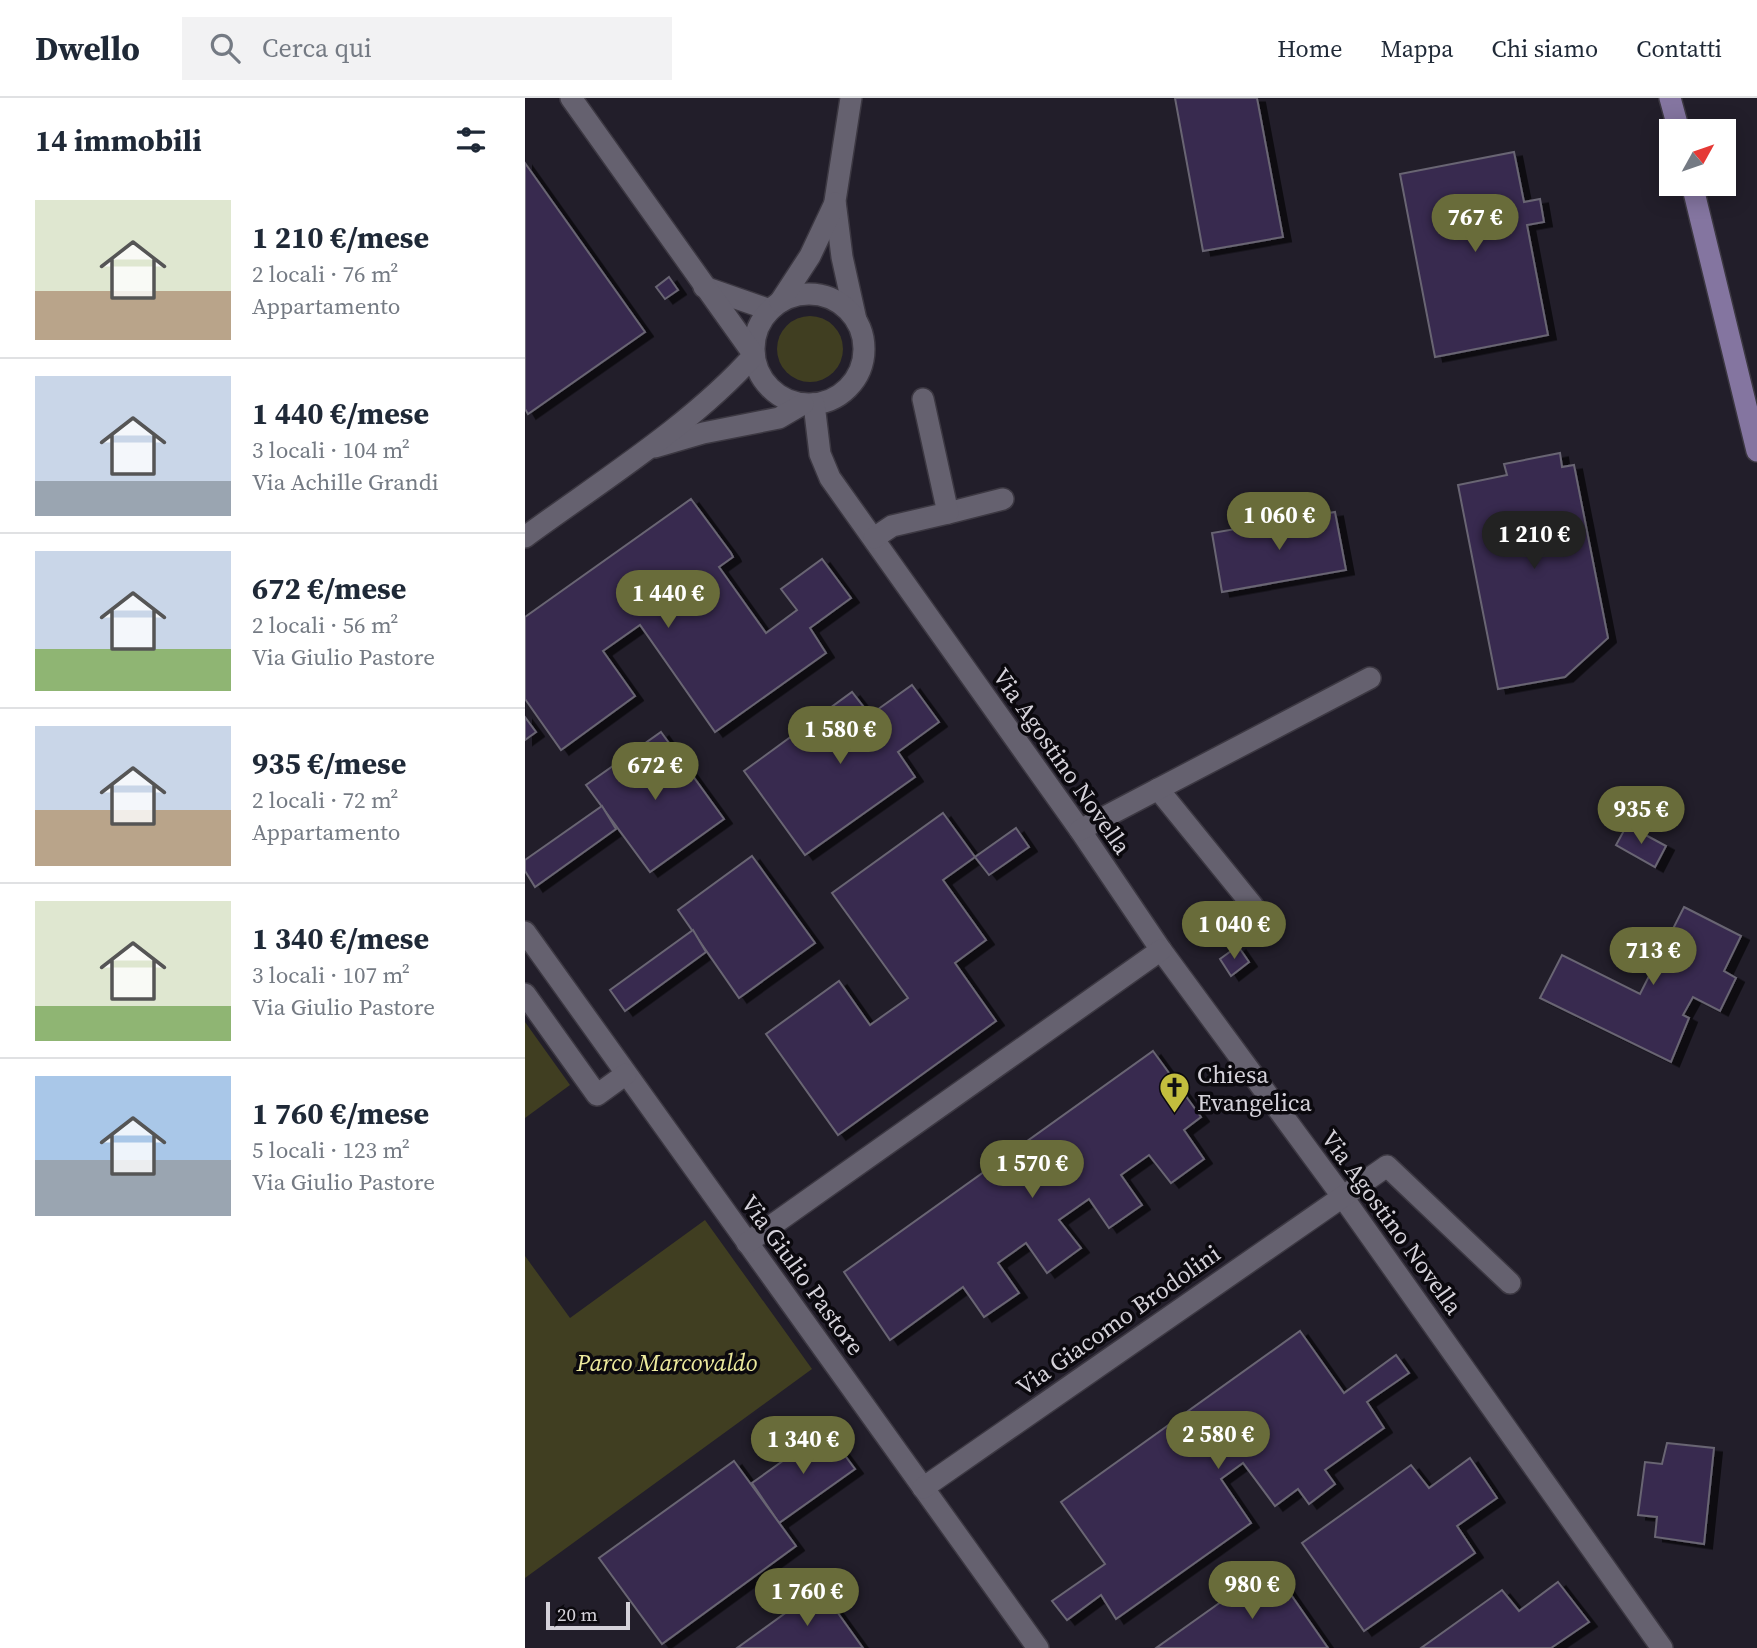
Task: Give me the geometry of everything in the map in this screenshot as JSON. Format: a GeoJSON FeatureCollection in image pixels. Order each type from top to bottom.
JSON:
{"type":"FeatureCollection","features":[{"type":"Feature","properties":{"kind":"main road"},"geometry":{"type":"LineString","coordinates":[[1670,98],[1676,119]]}},
{"type":"Feature","properties":{"kind":"main road"},"geometry":{"type":"LineString","coordinates":[[1695,196],[1757,451]]}},
{"type":"Feature","properties":{"kind":"street"},"geometry":{"type":"LineString","coordinates":[[571,98],[754,355]]}},
{"type":"Feature","properties":{"kind":"street"},"geometry":{"type":"LineString","coordinates":[[809,404],[789,400],[776,393],[765,382],[754,355],[755,338],[761,323],[810,256],[835,201],[851,98]]}},
{"type":"Feature","properties":{"kind":"street"},"geometry":{"type":"LineString","coordinates":[[835,201],[842,257],[856,321]]}},
{"type":"Feature","properties":{"kind":"street"},"geometry":{"type":"LineString","coordinates":[[646,449],[703,433],[779,418],[809,404],[829,401],[843,392],[858,374],[864,351],[863,335],[845,307],[831,298],[796,295],[775,306],[704,287]]}},
{"type":"Feature","properties":{"kind":"street"},"geometry":{"type":"LineString","coordinates":[[525,537],[646,449],[729,383],[754,355]]}},
{"type":"Feature","properties":{"kind":"street"},"geometry":{"type":"LineString","coordinates":[[923,399],[948,513]]}},
{"type":"Feature","properties":{"kind":"street","name":"Via Agostino Novella"},"geometry":{"type":"LineString","coordinates":[[809,404],[820,454],[830,478],[1080,830],[1161,950],[1342,1196],[1662,1648]]}},
{"type":"Feature","properties":{"kind":"street"},"geometry":{"type":"LineString","coordinates":[[874,538],[893,526],[1003,499]]}},
{"type":"Feature","properties":{"kind":"street"},"geometry":{"type":"LineString","coordinates":[[1080,830],[1370,678]]}},
{"type":"Feature","properties":{"kind":"street"},"geometry":{"type":"LineString","coordinates":[[1158,789],[1253,906]]}},
{"type":"Feature","properties":{"kind":"street","name":"Via Giulio Pastore"},"geometry":{"type":"LineString","coordinates":[[525,932],[1038,1648]]}},
{"type":"Feature","properties":{"kind":"street"},"geometry":{"type":"LineString","coordinates":[[747,1243],[1161,950]]}},
{"type":"Feature","properties":{"kind":"street"},"geometry":{"type":"LineString","coordinates":[[525,994],[597,1095],[626,1073]]}},
{"type":"Feature","properties":{"kind":"street","name":"Via Giacomo Brodolini"},"geometry":{"type":"LineString","coordinates":[[923,1488],[1387,1166],[1510,1283]]}},
{"type":"Feature","properties":{"kind":"green space"},"geometry":{"type":"Polygon","coordinates":[[[810,316],[833,326],[843,349],[833,372],[810,382],[787,372],[777,349],[787,326],[810,316]]]}},
{"type":"Feature","properties":{"kind":"green space"},"geometry":{"type":"Polygon","coordinates":[[[525,1022],[570,1085],[525,1118],[525,1022]]]}},
{"type":"Feature","properties":{"kind":"green space","name":"Parco Marcovaldo"},"geometry":{"type":"Polygon","coordinates":[[[705,1220],[812,1369],[525,1578],[525,1256],[570,1318],[705,1220]]]}},
{"type":"Feature","properties":{"kind":"building"},"geometry":{"type":"Polygon","coordinates":[[[1175,98],[1257,98],[1283,237],[1203,251],[1175,98]]]}},
{"type":"Feature","properties":{"kind":"building"},"geometry":{"type":"Polygon","coordinates":[[[1514,152],[1524,202],[1540,199],[1544,222],[1527,225],[1548,335],[1435,357],[1400,174],[1514,152]]]}},
{"type":"Feature","properties":{"kind":"building"},"geometry":{"type":"Polygon","coordinates":[[[525,163],[645,332],[528,414],[525,409],[525,163]]]}},
{"type":"Feature","properties":{"kind":"building"},"geometry":{"type":"Polygon","coordinates":[[[669,277],[678,290],[665,299],[656,287],[669,277]]]}},
{"type":"Feature","properties":{"kind":"building"},"geometry":{"type":"Polygon","coordinates":[[[1560,453],[1562,467],[1574,465],[1608,638],[1565,677],[1498,689],[1458,485],[1507,475],[1504,464],[1560,453]]]}},
{"type":"Feature","properties":{"kind":"building"},"geometry":{"type":"Polygon","coordinates":[[[691,499],[733,557],[719,567],[766,633],[797,610],[781,589],[822,559],[851,598],[810,628],[826,653],[715,732],[640,625],[603,651],[635,696],[561,750],[525,699],[525,617],[691,499]]]}},
{"type":"Feature","properties":{"kind":"building"},"geometry":{"type":"Polygon","coordinates":[[[1335,512],[1346,570],[1222,592],[1212,533],[1335,512]]]}},
{"type":"Feature","properties":{"kind":"building"},"geometry":{"type":"Polygon","coordinates":[[[912,685],[939,722],[898,752],[915,777],[805,855],[744,771],[852,692],[870,715],[912,685]]]}},
{"type":"Feature","properties":{"kind":"building"},"geometry":{"type":"Polygon","coordinates":[[[525,717],[536,732],[525,740],[525,717]]]}},
{"type":"Feature","properties":{"kind":"building"},"geometry":{"type":"Polygon","coordinates":[[[661,732],[724,819],[650,872],[586,785],[661,732]]]}},
{"type":"Feature","properties":{"kind":"building"},"geometry":{"type":"Polygon","coordinates":[[[602,806],[616,829],[535,887],[525,871],[525,860],[602,806]]]}},
{"type":"Feature","properties":{"kind":"building"},"geometry":{"type":"Polygon","coordinates":[[[943,813],[975,857],[943,880],[986,940],[955,963],[996,1021],[838,1135],[766,1034],[839,981],[870,1025],[908,998],[832,893],[943,813]]]}},
{"type":"Feature","properties":{"kind":"building"},"geometry":{"type":"Polygon","coordinates":[[[1627,825],[1666,846],[1655,867],[1616,845],[1627,825]]]}},
{"type":"Feature","properties":{"kind":"building"},"geometry":{"type":"Polygon","coordinates":[[[1016,828],[1029,847],[989,875],[975,857],[1016,828]]]}},
{"type":"Feature","properties":{"kind":"building"},"geometry":{"type":"Polygon","coordinates":[[[752,856],[815,943],[739,998],[678,910],[752,856]]]}},
{"type":"Feature","properties":{"kind":"building"},"geometry":{"type":"Polygon","coordinates":[[[1684,907],[1741,936],[1724,971],[1736,978],[1720,1011],[1693,997],[1683,1015],[1689,1018],[1671,1062],[1540,998],[1562,955],[1640,994],[1684,907]]]}},
{"type":"Feature","properties":{"kind":"building"},"geometry":{"type":"Polygon","coordinates":[[[693,930],[706,952],[625,1011],[610,990],[693,930]]]}},
{"type":"Feature","properties":{"kind":"building"},"geometry":{"type":"Polygon","coordinates":[[[1238,946],[1249,962],[1231,976],[1220,959],[1238,946]]]}},
{"type":"Feature","properties":{"kind":"building"},"geometry":{"type":"Polygon","coordinates":[[[1153,1051],[1201,1117],[1184,1130],[1204,1159],[1171,1183],[1149,1155],[1121,1175],[1142,1205],[1109,1228],[1089,1199],[1059,1220],[1081,1248],[1047,1273],[1026,1243],[998,1263],[1019,1293],[984,1317],[963,1287],[890,1340],[844,1272],[1153,1051]]]}},
{"type":"Feature","properties":{"kind":"building"},"geometry":{"type":"Polygon","coordinates":[[[1300,1331],[1344,1393],[1396,1355],[1409,1373],[1367,1402],[1384,1428],[1325,1470],[1335,1484],[1309,1504],[1298,1489],[1275,1506],[1243,1463],[1221,1479],[1251,1523],[1116,1619],[1101,1595],[1067,1620],[1052,1601],[1105,1564],[1061,1502],[1300,1331]]]}},
{"type":"Feature","properties":{"kind":"building"},"geometry":{"type":"Polygon","coordinates":[[[826,1430],[855,1469],[779,1523],[752,1483],[826,1430]]]}},
{"type":"Feature","properties":{"kind":"building"},"geometry":{"type":"Polygon","coordinates":[[[1667,1443],[1714,1448],[1704,1544],[1655,1537],[1657,1517],[1638,1515],[1645,1462],[1662,1464],[1667,1443]]]}},
{"type":"Feature","properties":{"kind":"building"},"geometry":{"type":"Polygon","coordinates":[[[1470,1458],[1497,1498],[1457,1526],[1475,1553],[1364,1631],[1302,1543],[1411,1465],[1429,1488],[1470,1458]]]}},
{"type":"Feature","properties":{"kind":"building"},"geometry":{"type":"Polygon","coordinates":[[[734,1461],[796,1546],[662,1644],[599,1558],[734,1461]]]}},
{"type":"Feature","properties":{"kind":"building"},"geometry":{"type":"Polygon","coordinates":[[[1271,1566],[1328,1648],[1156,1648],[1263,1572],[1271,1566]]]}},
{"type":"Feature","properties":{"kind":"building"},"geometry":{"type":"Polygon","coordinates":[[[1558,1582],[1589,1622],[1551,1648],[1421,1648],[1502,1590],[1519,1611],[1558,1582]]]}},
{"type":"Feature","properties":{"kind":"building"},"geometry":{"type":"Polygon","coordinates":[[[820,1588],[863,1648],[737,1648],[820,1588]]]}},
{"type":"Feature","properties":{"kind":"place","name":"Chiesa Evangelica"},"geometry":{"type":"Point","coordinates":[1174,1115]}}]}
